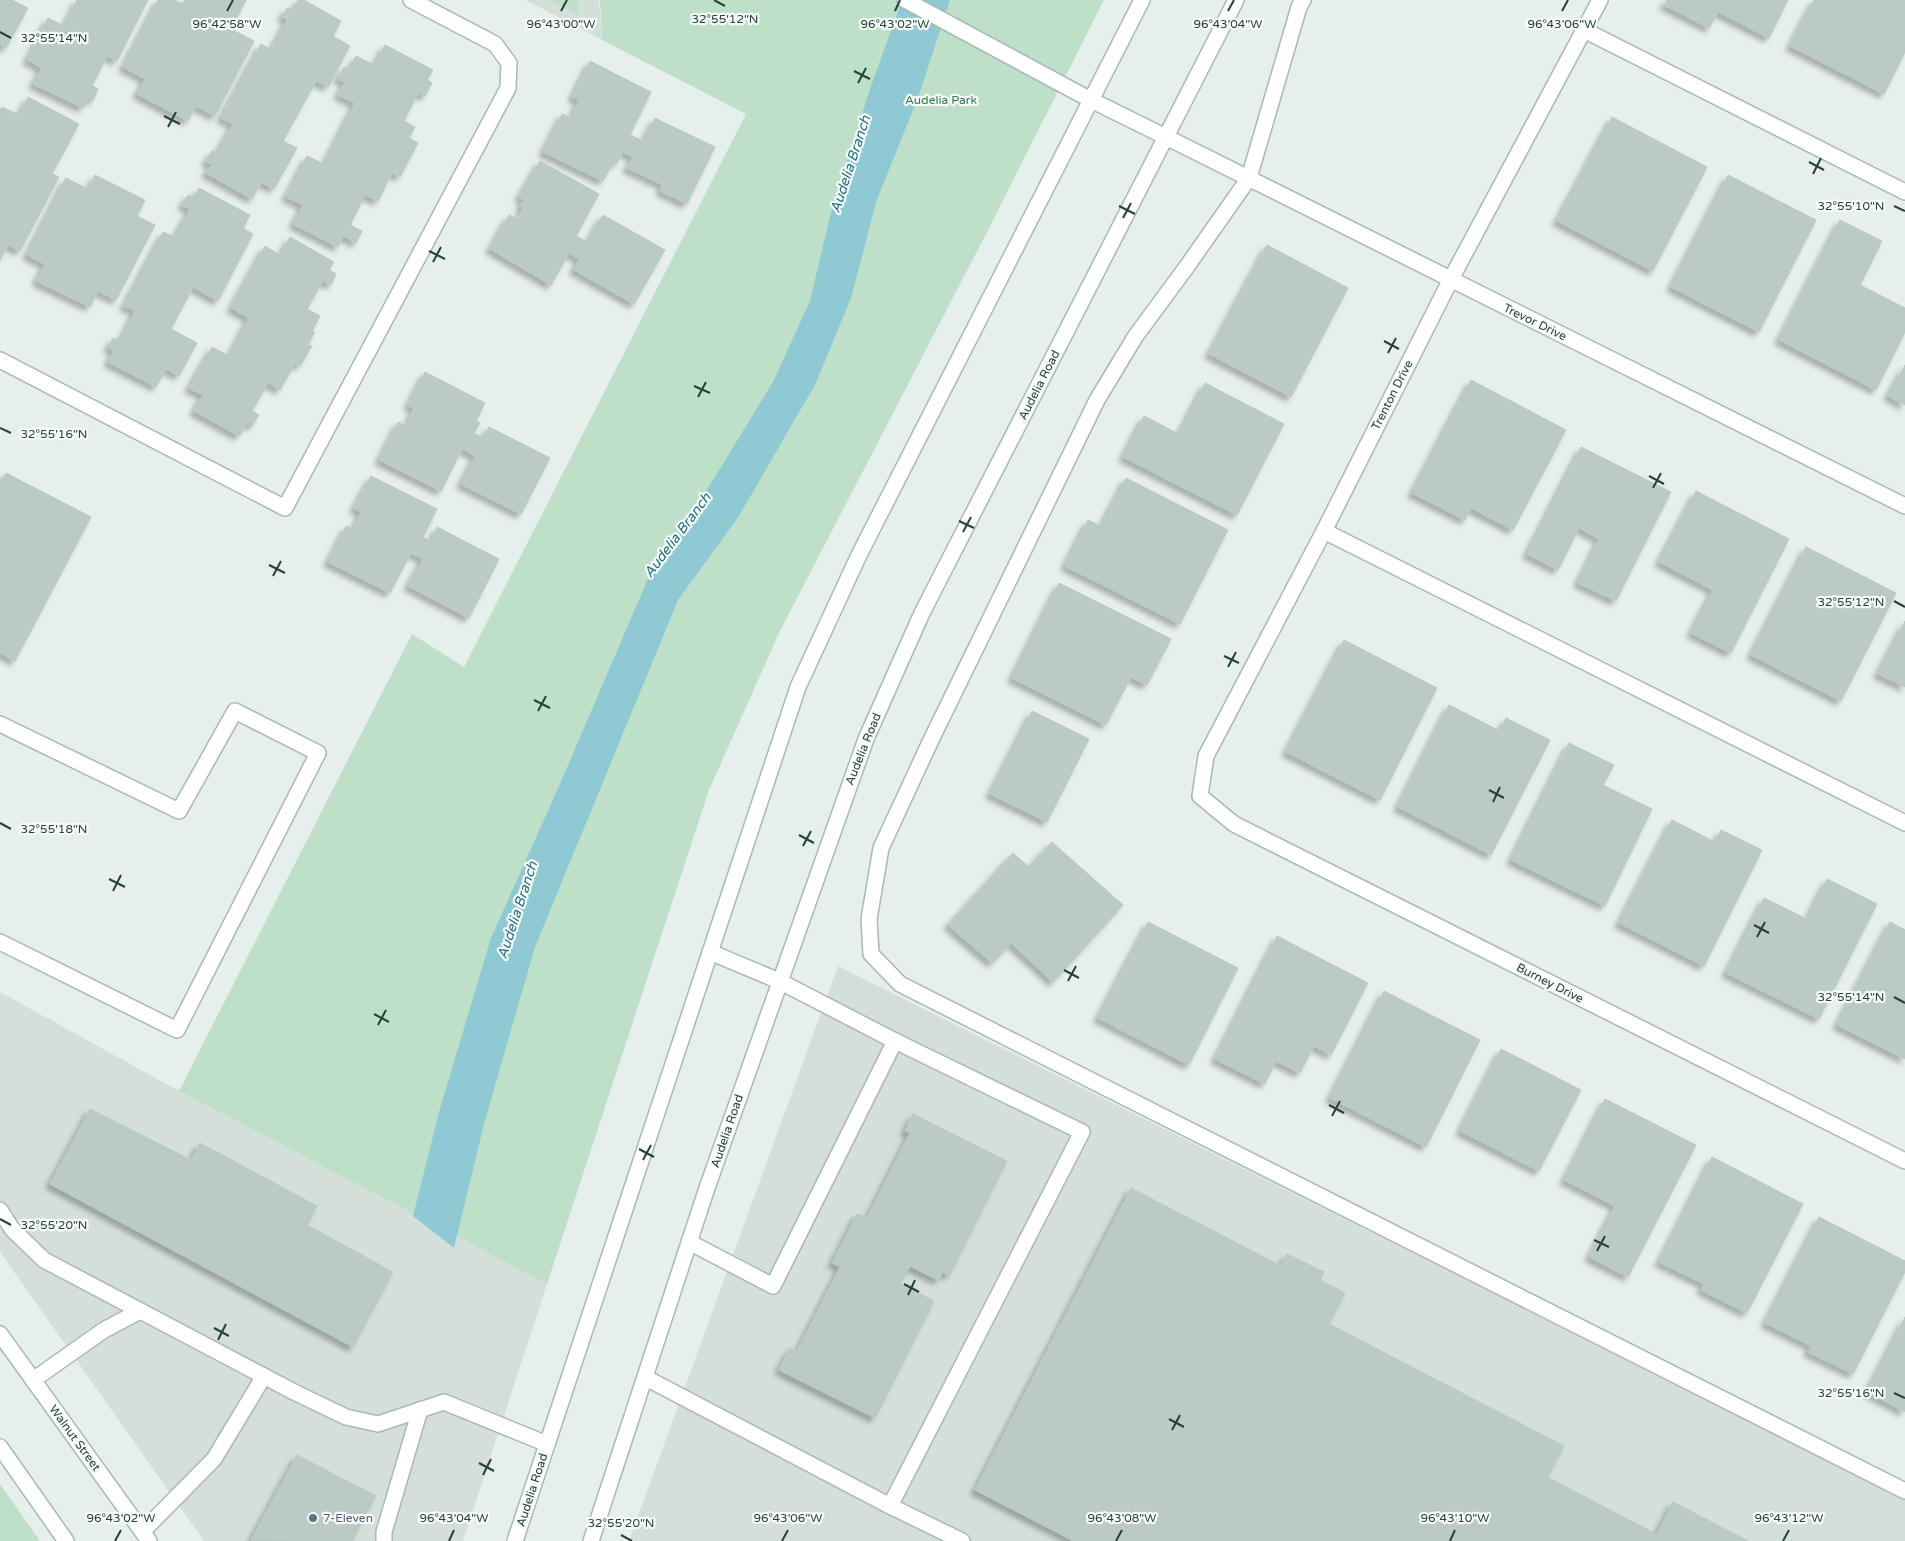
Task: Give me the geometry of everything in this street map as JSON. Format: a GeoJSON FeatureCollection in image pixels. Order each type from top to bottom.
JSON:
{"type":"FeatureCollection","features":[{"type":"Feature","properties":{"kind":"main road"},"geometry":{"type":"LineString","coordinates":[[0,360],[285,508],[508,88],[509,63],[495,44],[411,0]]}},
{"type":"Feature","properties":{"kind":"main road","name":"Trevor Drive"},"geometry":{"type":"LineString","coordinates":[[905,0],[1090,100],[1905,506]]}},
{"type":"Feature","properties":{"kind":"main road","name":"Audelia Road"},"geometry":{"type":"LineString","coordinates":[[515,1541],[798,687],[859,555],[1142,0]]}},
{"type":"Feature","properties":{"kind":"main road","name":"Audelia Road"},"geometry":{"type":"LineString","coordinates":[[591,1541],[689,1242],[866,739],[918,622],[1236,0]]}},
{"type":"Feature","properties":{"kind":"main road"},"geometry":{"type":"LineString","coordinates":[[1303,0],[1299,8],[1249,178],[1136,337],[1097,400],[931,740],[881,848],[869,919],[871,954],[900,984],[1905,1490]]}},
{"type":"Feature","properties":{"kind":"main road","name":"Trenton Drive"},"geometry":{"type":"LineString","coordinates":[[1200,796],[1206,756],[1324,531],[1451,279],[1600,0]]}},
{"type":"Feature","properties":{"kind":"main road"},"geometry":{"type":"LineString","coordinates":[[1584,30],[1905,192]]}},
{"type":"Feature","properties":{"kind":"main road"},"geometry":{"type":"LineString","coordinates":[[1324,531],[1905,824]]}},
{"type":"Feature","properties":{"kind":"main road"},"geometry":{"type":"LineString","coordinates":[[0,724],[179,811],[235,710],[318,753],[177,1030],[0,942]]}},
{"type":"Feature","properties":{"kind":"main road","name":"Burney Drive"},"geometry":{"type":"LineString","coordinates":[[1200,796],[1234,824],[1905,1161]]}},
{"type":"Feature","properties":{"kind":"main road"},"geometry":{"type":"LineString","coordinates":[[710,952],[780,981],[895,1041],[1082,1132],[890,1506]]}},
{"type":"Feature","properties":{"kind":"main road"},"geometry":{"type":"LineString","coordinates":[[689,1242],[773,1286],[895,1041]]}},
{"type":"Feature","properties":{"kind":"main road"},"geometry":{"type":"LineString","coordinates":[[0,1210],[12,1228],[44,1260],[346,1417],[378,1424],[444,1402],[547,1444]]}},
{"type":"Feature","properties":{"kind":"main road"},"geometry":{"type":"LineString","coordinates":[[33,1380],[104,1330],[140,1311]]}},
{"type":"Feature","properties":{"kind":"main road","name":"Walnut Street"},"geometry":{"type":"LineString","coordinates":[[0,1334],[146,1536]]}},
{"type":"Feature","properties":{"kind":"main road"},"geometry":{"type":"LineString","coordinates":[[146,1536],[214,1459],[264,1376]]}},
{"type":"Feature","properties":{"kind":"main road"},"geometry":{"type":"LineString","coordinates":[[646,1378],[890,1506],[962,1541]]}},
{"type":"Feature","properties":{"kind":"main road"},"geometry":{"type":"LineString","coordinates":[[384,1541],[384,1532],[420,1410]]}},
{"type":"Feature","properties":{"kind":"main road"},"geometry":{"type":"LineString","coordinates":[[0,1447],[66,1541]]}},
{"type":"Feature","properties":{"kind":"shaded area"},"geometry":{"type":"Polygon","coordinates":[[[526,0],[599,0],[602,40],[526,0]]]}},
{"type":"Feature","properties":{"kind":"shaded area"},"geometry":{"type":"Polygon","coordinates":[[[838,966],[1905,1499],[1905,1541],[629,1541],[838,966]]]}},
{"type":"Feature","properties":{"kind":"shaded area"},"geometry":{"type":"Polygon","coordinates":[[[0,992],[179,1091],[547,1284],[463,1541],[204,1541],[0,1252],[0,992]]]}},
{"type":"Feature","properties":{"kind":"green space"},"geometry":{"type":"Polygon","coordinates":[[[549,0],[578,0],[579,15],[549,0]]]}},
{"type":"Feature","properties":{"kind":"green space","name":"Audelia Park"},"geometry":{"type":"Polygon","coordinates":[[[600,0],[1104,0],[985,236],[780,631],[709,790],[547,1284],[179,1091],[412,634],[464,667],[746,114],[602,40],[600,0]]]}},
{"type":"Feature","properties":{"kind":"green space"},"geometry":{"type":"Polygon","coordinates":[[[0,1484],[40,1541],[0,1541],[0,1484]]]}},
{"type":"Feature","properties":{"kind":"water","name":"Audelia Branch"},"geometry":{"type":"Polygon","coordinates":[[[902,0],[950,0],[919,95],[876,202],[852,295],[816,383],[739,516],[678,600],[535,947],[484,1124],[454,1248],[413,1216],[439,1112],[491,938],[560,784],[647,581],[708,488],[773,382],[810,301],[833,204],[871,86],[902,0]]]}},
{"type":"Feature","properties":{"kind":"building"},"geometry":{"type":"Polygon","coordinates":[[[0,0],[12,0],[28,8],[6,48],[0,44],[0,0]]]}},
{"type":"Feature","properties":{"kind":"building"},"geometry":{"type":"Polygon","coordinates":[[[77,0],[148,0],[117,61],[107,56],[92,86],[98,89],[93,101],[88,98],[83,108],[33,84],[42,68],[27,60],[48,18],[64,26],[77,0]]]}},
{"type":"Feature","properties":{"kind":"building"},"geometry":{"type":"Polygon","coordinates":[[[158,0],[174,0],[183,4],[185,0],[246,0],[231,29],[254,41],[215,116],[196,106],[188,121],[137,94],[145,79],[123,67],[158,0]]]}},
{"type":"Feature","properties":{"kind":"building"},"geometry":{"type":"Polygon","coordinates":[[[298,0],[304,0],[341,21],[333,36],[350,46],[328,87],[316,81],[283,141],[297,148],[274,189],[261,182],[252,199],[206,173],[212,164],[206,162],[212,151],[217,153],[233,124],[221,118],[261,44],[271,50],[287,20],[282,17],[287,8],[292,11],[298,0]]]}},
{"type":"Feature","properties":{"kind":"building"},"geometry":{"type":"Polygon","coordinates":[[[1667,0],[1788,0],[1769,38],[1718,12],[1709,28],[1664,5],[1667,0]]]}},
{"type":"Feature","properties":{"kind":"building"},"geometry":{"type":"Polygon","coordinates":[[[1814,0],[1905,0],[1905,52],[1884,94],[1790,46],[1814,0]]]}},
{"type":"Feature","properties":{"kind":"building"},"geometry":{"type":"Polygon","coordinates":[[[385,45],[433,70],[427,80],[432,83],[425,96],[418,93],[404,121],[415,127],[409,138],[418,143],[400,177],[392,173],[378,201],[365,195],[350,225],[362,231],[356,243],[343,236],[338,247],[293,224],[303,205],[286,197],[307,156],[324,164],[355,103],[338,95],[345,82],[338,79],[344,67],[349,70],[356,56],[374,65],[385,45]]]}},
{"type":"Feature","properties":{"kind":"building"},"geometry":{"type":"Polygon","coordinates":[[[590,61],[651,92],[630,135],[643,141],[655,118],[715,147],[687,204],[660,191],[663,185],[627,168],[633,157],[623,152],[616,164],[613,162],[603,181],[543,152],[562,114],[571,118],[579,100],[572,97],[590,61]]]}},
{"type":"Feature","properties":{"kind":"building"},"geometry":{"type":"Polygon","coordinates":[[[28,97],[79,124],[52,174],[59,177],[20,251],[8,245],[0,260],[0,111],[2,107],[19,115],[28,97]]]}},
{"type":"Feature","properties":{"kind":"building"},"geometry":{"type":"Polygon","coordinates":[[[1612,117],[1707,167],[1653,271],[1557,221],[1612,117]]]}},
{"type":"Feature","properties":{"kind":"building"},"geometry":{"type":"Polygon","coordinates":[[[540,161],[599,194],[576,236],[587,242],[603,215],[665,250],[634,304],[574,270],[579,259],[569,253],[551,285],[490,249],[509,215],[517,219],[523,208],[520,206],[524,200],[519,197],[540,161]]]}},
{"type":"Feature","properties":{"kind":"building"},"geometry":{"type":"Polygon","coordinates":[[[95,175],[145,200],[137,216],[155,225],[116,300],[98,291],[90,307],[36,281],[45,264],[27,255],[66,178],[88,189],[95,175]]]}},
{"type":"Feature","properties":{"kind":"building"},"geometry":{"type":"Polygon","coordinates":[[[1728,175],[1816,220],[1759,332],[1671,287],[1728,175]]]}},
{"type":"Feature","properties":{"kind":"building"},"geometry":{"type":"Polygon","coordinates":[[[199,188],[250,215],[243,228],[253,234],[218,301],[193,287],[171,329],[197,343],[179,376],[166,369],[156,387],[108,362],[114,351],[108,348],[113,338],[120,341],[135,311],[124,306],[163,232],[175,237],[190,209],[182,205],[188,195],[194,198],[199,188]]]}},
{"type":"Feature","properties":{"kind":"building"},"geometry":{"type":"Polygon","coordinates":[[[1840,220],[1882,241],[1860,285],[1905,308],[1905,332],[1876,390],[1779,340],[1840,220]]]}},
{"type":"Feature","properties":{"kind":"building"},"geometry":{"type":"Polygon","coordinates":[[[290,237],[334,262],[329,270],[336,274],[331,285],[323,281],[307,309],[320,316],[312,331],[315,332],[308,345],[312,346],[300,366],[295,363],[280,390],[268,383],[252,411],[259,415],[252,426],[247,423],[239,436],[194,411],[203,395],[189,388],[212,347],[229,356],[249,318],[231,308],[265,246],[280,255],[290,237]]]}},
{"type":"Feature","properties":{"kind":"building"},"geometry":{"type":"Polygon","coordinates":[[[1267,245],[1348,288],[1291,397],[1209,354],[1267,245]]]}},
{"type":"Feature","properties":{"kind":"building"},"geometry":{"type":"Polygon","coordinates":[[[1905,365],[1905,405],[1888,396],[1905,365]]]}},
{"type":"Feature","properties":{"kind":"building"},"geometry":{"type":"Polygon","coordinates":[[[425,372],[485,403],[476,421],[480,423],[474,433],[483,438],[489,427],[550,458],[521,514],[461,484],[475,456],[462,449],[441,491],[379,460],[398,422],[406,426],[414,409],[408,405],[425,372]]]}},
{"type":"Feature","properties":{"kind":"building"},"geometry":{"type":"Polygon","coordinates":[[[1471,380],[1566,430],[1513,530],[1471,508],[1465,520],[1412,493],[1471,380]]]}},
{"type":"Feature","properties":{"kind":"building"},"geometry":{"type":"Polygon","coordinates":[[[1205,383],[1284,424],[1237,515],[1123,457],[1144,416],[1179,434],[1205,383]]]}},
{"type":"Feature","properties":{"kind":"building"},"geometry":{"type":"Polygon","coordinates":[[[1581,447],[1671,492],[1616,601],[1578,583],[1599,539],[1579,528],[1558,570],[1527,554],[1581,447]]]}},
{"type":"Feature","properties":{"kind":"building"},"geometry":{"type":"Polygon","coordinates":[[[6,473],[91,517],[15,661],[0,653],[0,483],[6,473]]]}},
{"type":"Feature","properties":{"kind":"building"},"geometry":{"type":"Polygon","coordinates":[[[371,476],[437,509],[423,537],[431,541],[437,527],[499,559],[469,618],[408,586],[423,559],[411,553],[390,593],[328,562],[346,526],[353,529],[361,512],[354,508],[371,476]]]}},
{"type":"Feature","properties":{"kind":"building"},"geometry":{"type":"Polygon","coordinates":[[[1126,478],[1228,530],[1180,624],[1065,566],[1088,520],[1101,526],[1126,478]]]}},
{"type":"Feature","properties":{"kind":"building"},"geometry":{"type":"Polygon","coordinates":[[[1696,491],[1789,539],[1731,653],[1691,633],[1713,590],[1659,562],[1696,491]]]}},
{"type":"Feature","properties":{"kind":"building"},"geometry":{"type":"Polygon","coordinates":[[[1806,547],[1896,593],[1841,701],[1751,655],[1806,547]]]}},
{"type":"Feature","properties":{"kind":"building"},"geometry":{"type":"Polygon","coordinates":[[[1059,583],[1171,639],[1147,685],[1131,677],[1106,725],[1012,678],[1059,583]]]}},
{"type":"Feature","properties":{"kind":"building"},"geometry":{"type":"Polygon","coordinates":[[[1905,621],[1905,687],[1878,674],[1905,621]]]}},
{"type":"Feature","properties":{"kind":"building"},"geometry":{"type":"Polygon","coordinates":[[[1344,640],[1437,688],[1380,800],[1286,752],[1344,640]]]}},
{"type":"Feature","properties":{"kind":"building"},"geometry":{"type":"Polygon","coordinates":[[[1449,705],[1500,731],[1506,718],[1550,740],[1491,855],[1398,807],[1449,705]]]}},
{"type":"Feature","properties":{"kind":"building"},"geometry":{"type":"Polygon","coordinates":[[[1032,711],[1089,739],[1047,822],[990,794],[1032,711]]]}},
{"type":"Feature","properties":{"kind":"building"},"geometry":{"type":"Polygon","coordinates":[[[1569,743],[1614,765],[1603,785],[1652,809],[1605,906],[1511,860],[1569,743]]]}},
{"type":"Feature","properties":{"kind":"building"},"geometry":{"type":"Polygon","coordinates":[[[1672,820],[1715,842],[1721,830],[1762,850],[1704,966],[1619,923],[1672,820]]]}},
{"type":"Feature","properties":{"kind":"building"},"geometry":{"type":"Polygon","coordinates":[[[1052,842],[1123,905],[1053,982],[1011,943],[992,963],[948,925],[1013,853],[1029,867],[1052,842]]]}},
{"type":"Feature","properties":{"kind":"building"},"geometry":{"type":"Polygon","coordinates":[[[1827,879],[1877,904],[1819,1019],[1726,973],[1764,898],[1807,919],[1827,879]]]}},
{"type":"Feature","properties":{"kind":"building"},"geometry":{"type":"Polygon","coordinates":[[[1148,922],[1238,968],[1189,1065],[1098,1018],[1148,922]]]}},
{"type":"Feature","properties":{"kind":"building"},"geometry":{"type":"Polygon","coordinates":[[[1890,922],[1905,930],[1905,1059],[1837,1025],[1890,922]]]}},
{"type":"Feature","properties":{"kind":"building"},"geometry":{"type":"Polygon","coordinates":[[[1277,936],[1368,983],[1331,1055],[1314,1046],[1300,1073],[1276,1061],[1265,1084],[1215,1059],[1277,936]]]}},
{"type":"Feature","properties":{"kind":"building"},"geometry":{"type":"Polygon","coordinates":[[[1384,991],[1480,1040],[1426,1147],[1330,1098],[1384,991]]]}},
{"type":"Feature","properties":{"kind":"building"},"geometry":{"type":"Polygon","coordinates":[[[1501,1049],[1581,1090],[1539,1171],[1460,1131],[1501,1049]]]}},
{"type":"Feature","properties":{"kind":"building"},"geometry":{"type":"Polygon","coordinates":[[[1605,1099],[1696,1145],[1628,1277],[1589,1257],[1615,1206],[1564,1180],[1605,1099]]]}},
{"type":"Feature","properties":{"kind":"building"},"geometry":{"type":"Polygon","coordinates":[[[90,1109],[191,1160],[200,1143],[317,1206],[307,1225],[393,1272],[353,1347],[50,1184],[90,1109]]]}},
{"type":"Feature","properties":{"kind":"building"},"geometry":{"type":"Polygon","coordinates":[[[913,1114],[1007,1161],[949,1276],[943,1272],[938,1280],[910,1266],[900,1284],[934,1301],[875,1418],[779,1370],[790,1348],[797,1351],[840,1267],[832,1263],[857,1214],[867,1218],[910,1133],[905,1131],[913,1114]]]}},
{"type":"Feature","properties":{"kind":"building"},"geometry":{"type":"Polygon","coordinates":[[[1712,1157],[1803,1204],[1747,1313],[1701,1290],[1704,1284],[1659,1262],[1712,1157]]]}},
{"type":"Feature","properties":{"kind":"building"},"geometry":{"type":"Polygon","coordinates":[[[1131,1188],[1281,1266],[1287,1254],[1324,1272],[1320,1280],[1345,1293],[1329,1324],[1564,1446],[1547,1477],[1656,1534],[1653,1541],[1074,1541],[975,1490],[1131,1188]]]}},
{"type":"Feature","properties":{"kind":"building"},"geometry":{"type":"Polygon","coordinates":[[[1819,1217],[1905,1261],[1905,1272],[1853,1374],[1808,1352],[1811,1346],[1765,1323],[1819,1217]]]}},
{"type":"Feature","properties":{"kind":"building"},"geometry":{"type":"Polygon","coordinates":[[[1905,1317],[1905,1412],[1867,1392],[1905,1317]]]}},
{"type":"Feature","properties":{"kind":"building","name":"7-Eleven"},"geometry":{"type":"Polygon","coordinates":[[[297,1455],[376,1496],[352,1541],[251,1540],[297,1455]]]}},
{"type":"Feature","properties":{"kind":"building"},"geometry":{"type":"Polygon","coordinates":[[[1673,1502],[1748,1541],[1653,1541],[1673,1502]]]}},
{"type":"Feature","properties":{"kind":"place","name":"7-Eleven"},"geometry":{"type":"Point","coordinates":[313,1518]}}]}
